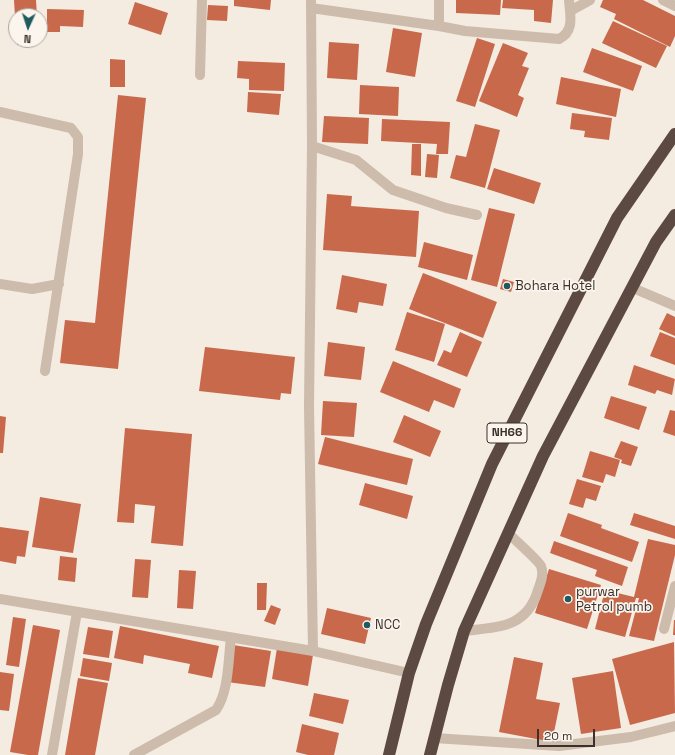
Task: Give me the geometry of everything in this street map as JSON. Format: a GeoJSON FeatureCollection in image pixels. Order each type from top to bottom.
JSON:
{"type":"FeatureCollection","features":[{"type":"Feature","properties":{"kind":"highway","name":"NH66"},"geometry":{"type":"LineString","coordinates":[[389,755],[409,673],[426,624],[492,464],[617,218],[675,134]]}},
{"type":"Feature","properties":{"kind":"highway"},"geometry":{"type":"LineString","coordinates":[[430,755],[448,685],[464,632],[508,533],[543,456],[656,242],[675,214]]}},
{"type":"Feature","properties":{"kind":"street"},"geometry":{"type":"LineString","coordinates":[[200,75],[202,0]]}},
{"type":"Feature","properties":{"kind":"street"},"geometry":{"type":"LineString","coordinates":[[439,0],[439,26]]}},
{"type":"Feature","properties":{"kind":"street"},"geometry":{"type":"LineString","coordinates":[[313,651],[309,406],[312,146],[311,4],[465,31],[559,39],[567,35],[570,27],[569,0]]}},
{"type":"Feature","properties":{"kind":"street"},"geometry":{"type":"LineString","coordinates":[[570,11],[590,0]]}},
{"type":"Feature","properties":{"kind":"street"},"geometry":{"type":"LineString","coordinates":[[663,0],[675,6]]}},
{"type":"Feature","properties":{"kind":"street"},"geometry":{"type":"LineString","coordinates":[[0,112],[71,128],[78,137],[78,154],[45,371]]}},
{"type":"Feature","properties":{"kind":"street"},"geometry":{"type":"LineString","coordinates":[[312,146],[356,160],[393,190],[446,208],[477,215]]}},
{"type":"Feature","properties":{"kind":"street"},"geometry":{"type":"LineString","coordinates":[[0,284],[32,289],[59,284]]}},
{"type":"Feature","properties":{"kind":"street"},"geometry":{"type":"LineString","coordinates":[[633,288],[675,306]]}},
{"type":"Feature","properties":{"kind":"street"},"geometry":{"type":"LineString","coordinates":[[464,632],[494,628],[519,620],[534,604],[542,578],[541,565],[508,533]]}},
{"type":"Feature","properties":{"kind":"street"},"geometry":{"type":"LineString","coordinates":[[664,629],[675,586]]}},
{"type":"Feature","properties":{"kind":"street"},"geometry":{"type":"LineString","coordinates":[[0,599],[313,651],[409,673]]}},
{"type":"Feature","properties":{"kind":"street"},"geometry":{"type":"LineString","coordinates":[[52,755],[77,612]]}},
{"type":"Feature","properties":{"kind":"street"},"geometry":{"type":"LineString","coordinates":[[134,755],[216,710],[221,702],[224,689],[231,638]]}},
{"type":"Feature","properties":{"kind":"street"},"geometry":{"type":"LineString","coordinates":[[434,738],[559,746],[631,737],[675,726]]}},
{"type":"Feature","properties":{"kind":"building"},"geometry":{"type":"Polygon","coordinates":[[[14,0],[36,0],[36,8],[14,8],[14,0]]]}},
{"type":"Feature","properties":{"kind":"building"},"geometry":{"type":"Polygon","coordinates":[[[234,0],[271,0],[270,10],[234,6],[234,0]]]}},
{"type":"Feature","properties":{"kind":"building"},"geometry":{"type":"Polygon","coordinates":[[[456,0],[501,0],[500,15],[456,13],[456,0]]]}},
{"type":"Feature","properties":{"kind":"building"},"geometry":{"type":"Polygon","coordinates":[[[503,0],[553,0],[551,23],[534,21],[534,10],[502,8],[503,0]]]}},
{"type":"Feature","properties":{"kind":"building"},"geometry":{"type":"Polygon","coordinates":[[[603,0],[643,0],[675,16],[675,36],[670,47],[614,19],[616,14],[600,7],[603,0]]]}},
{"type":"Feature","properties":{"kind":"building"},"geometry":{"type":"Polygon","coordinates":[[[135,2],[168,13],[161,35],[128,24],[135,2]]]}},
{"type":"Feature","properties":{"kind":"building"},"geometry":{"type":"Polygon","coordinates":[[[208,5],[228,6],[227,21],[207,20],[208,5]]]}},
{"type":"Feature","properties":{"kind":"building"},"geometry":{"type":"Polygon","coordinates":[[[48,9],[84,10],[83,27],[60,26],[60,32],[48,32],[48,9]]]}},
{"type":"Feature","properties":{"kind":"building"},"geometry":{"type":"Polygon","coordinates":[[[613,21],[667,46],[656,68],[602,43],[613,21]]]}},
{"type":"Feature","properties":{"kind":"building"},"geometry":{"type":"Polygon","coordinates":[[[393,28],[422,33],[415,77],[386,72],[393,28]]]}},
{"type":"Feature","properties":{"kind":"building"},"geometry":{"type":"Polygon","coordinates":[[[477,38],[495,44],[475,107],[456,101],[477,38]]]}},
{"type":"Feature","properties":{"kind":"building"},"geometry":{"type":"Polygon","coordinates":[[[329,42],[359,44],[357,80],[327,78],[329,42]]]}},
{"type":"Feature","properties":{"kind":"building"},"geometry":{"type":"Polygon","coordinates":[[[503,43],[528,53],[522,66],[529,68],[518,95],[524,98],[517,117],[479,101],[503,43]]]}},
{"type":"Feature","properties":{"kind":"building"},"geometry":{"type":"Polygon","coordinates":[[[592,48],[642,66],[633,91],[583,72],[592,48]]]}},
{"type":"Feature","properties":{"kind":"building"},"geometry":{"type":"Polygon","coordinates":[[[110,59],[125,60],[125,87],[110,87],[110,59]]]}},
{"type":"Feature","properties":{"kind":"building"},"geometry":{"type":"Polygon","coordinates":[[[238,61],[285,63],[284,91],[249,90],[249,79],[237,78],[238,61]]]}},
{"type":"Feature","properties":{"kind":"building"},"geometry":{"type":"Polygon","coordinates":[[[561,77],[621,89],[616,117],[556,104],[561,77]]]}},
{"type":"Feature","properties":{"kind":"building"},"geometry":{"type":"Polygon","coordinates":[[[360,85],[399,87],[398,116],[359,114],[360,85]]]}},
{"type":"Feature","properties":{"kind":"building"},"geometry":{"type":"Polygon","coordinates":[[[248,92],[281,94],[279,115],[247,112],[248,92]]]}},
{"type":"Feature","properties":{"kind":"building"},"geometry":{"type":"Polygon","coordinates":[[[118,95],[146,98],[118,369],[60,363],[65,320],[95,323],[118,95]]]}},
{"type":"Feature","properties":{"kind":"building"},"geometry":{"type":"Polygon","coordinates":[[[572,113],[612,118],[609,140],[584,137],[585,131],[570,129],[572,113]]]}},
{"type":"Feature","properties":{"kind":"building"},"geometry":{"type":"Polygon","coordinates":[[[324,116],[369,118],[368,144],[322,142],[324,116]]]}},
{"type":"Feature","properties":{"kind":"building"},"geometry":{"type":"Polygon","coordinates":[[[382,119],[450,122],[448,154],[436,154],[437,144],[381,141],[382,119]]]}},
{"type":"Feature","properties":{"kind":"building"},"geometry":{"type":"Polygon","coordinates":[[[475,124],[500,130],[485,188],[450,178],[456,155],[466,157],[475,124]]]}},
{"type":"Feature","properties":{"kind":"building"},"geometry":{"type":"Polygon","coordinates":[[[412,144],[421,144],[421,176],[411,175],[412,144]]]}},
{"type":"Feature","properties":{"kind":"building"},"geometry":{"type":"Polygon","coordinates":[[[427,154],[439,155],[437,178],[425,177],[427,154]]]}},
{"type":"Feature","properties":{"kind":"building"},"geometry":{"type":"Polygon","coordinates":[[[494,168],[541,183],[534,204],[487,189],[494,168]]]}},
{"type":"Feature","properties":{"kind":"building"},"geometry":{"type":"Polygon","coordinates":[[[327,194],[352,196],[351,206],[419,211],[416,257],[323,250],[327,194]]]}},
{"type":"Feature","properties":{"kind":"building"},"geometry":{"type":"Polygon","coordinates":[[[489,208],[515,214],[497,287],[471,280],[489,208]]]}},
{"type":"Feature","properties":{"kind":"building"},"geometry":{"type":"Polygon","coordinates":[[[424,242],[473,255],[467,280],[418,267],[424,242]]]}},
{"type":"Feature","properties":{"kind":"building"},"geometry":{"type":"Polygon","coordinates":[[[423,273],[497,302],[483,338],[409,309],[423,273]]]}},
{"type":"Feature","properties":{"kind":"building"},"geometry":{"type":"Polygon","coordinates":[[[342,275],[387,284],[383,306],[359,302],[357,313],[336,309],[342,275]]]}},
{"type":"Feature","properties":{"kind":"building","name":"Bohara Hotel"},"geometry":{"type":"Polygon","coordinates":[[[503,279],[514,282],[511,292],[500,289],[503,279]]]}},
{"type":"Feature","properties":{"kind":"building"},"geometry":{"type":"Polygon","coordinates":[[[407,312],[445,324],[434,362],[395,350],[407,312]]]}},
{"type":"Feature","properties":{"kind":"building"},"geometry":{"type":"Polygon","coordinates":[[[667,313],[675,317],[675,336],[659,329],[667,313]]]}},
{"type":"Feature","properties":{"kind":"building"},"geometry":{"type":"Polygon","coordinates":[[[460,332],[482,342],[467,377],[437,365],[444,350],[451,353],[460,332]]]}},
{"type":"Feature","properties":{"kind":"building"},"geometry":{"type":"Polygon","coordinates":[[[660,332],[675,338],[675,365],[650,356],[660,332]]]}},
{"type":"Feature","properties":{"kind":"building"},"geometry":{"type":"Polygon","coordinates":[[[328,342],[365,347],[361,380],[324,376],[328,342]]]}},
{"type":"Feature","properties":{"kind":"building"},"geometry":{"type":"Polygon","coordinates":[[[205,347],[295,357],[291,394],[281,393],[280,400],[199,391],[205,347]]]}},
{"type":"Feature","properties":{"kind":"building"},"geometry":{"type":"Polygon","coordinates":[[[393,361],[461,389],[454,408],[434,400],[429,412],[380,392],[393,361]]]}},
{"type":"Feature","properties":{"kind":"building"},"geometry":{"type":"Polygon","coordinates":[[[634,365],[675,379],[672,395],[657,390],[655,394],[628,385],[634,365]]]}},
{"type":"Feature","properties":{"kind":"building"},"geometry":{"type":"Polygon","coordinates":[[[611,396],[647,407],[639,430],[604,418],[611,396]]]}},
{"type":"Feature","properties":{"kind":"building"},"geometry":{"type":"Polygon","coordinates":[[[323,401],[357,403],[354,437],[321,435],[323,401]]]}},
{"type":"Feature","properties":{"kind":"building"},"geometry":{"type":"Polygon","coordinates":[[[670,410],[675,411],[675,436],[663,432],[670,410]]]}},
{"type":"Feature","properties":{"kind":"building"},"geometry":{"type":"Polygon","coordinates":[[[404,415],[441,431],[430,457],[393,442],[404,415]]]}},
{"type":"Feature","properties":{"kind":"building"},"geometry":{"type":"Polygon","coordinates":[[[0,416],[6,417],[3,453],[0,453],[0,416]]]}},
{"type":"Feature","properties":{"kind":"building"},"geometry":{"type":"Polygon","coordinates":[[[125,428],[192,434],[183,546],[151,543],[155,506],[135,504],[134,523],[117,522],[125,428]]]}},
{"type":"Feature","properties":{"kind":"building"},"geometry":{"type":"Polygon","coordinates":[[[325,437],[413,459],[407,485],[318,464],[325,437]]]}},
{"type":"Feature","properties":{"kind":"building"},"geometry":{"type":"Polygon","coordinates":[[[621,441],[638,447],[631,466],[621,463],[622,460],[614,457],[621,441]]]}},
{"type":"Feature","properties":{"kind":"building"},"geometry":{"type":"Polygon","coordinates":[[[590,451],[620,460],[615,477],[606,474],[603,483],[582,477],[590,451]]]}},
{"type":"Feature","properties":{"kind":"building"},"geometry":{"type":"Polygon","coordinates":[[[577,479],[601,486],[596,501],[586,498],[583,508],[569,504],[577,479]]]}},
{"type":"Feature","properties":{"kind":"building"},"geometry":{"type":"Polygon","coordinates":[[[365,483],[413,496],[407,519],[359,505],[365,483]]]}},
{"type":"Feature","properties":{"kind":"building"},"geometry":{"type":"Polygon","coordinates":[[[40,497],[81,504],[73,553],[32,547],[40,497]]]}},
{"type":"Feature","properties":{"kind":"building"},"geometry":{"type":"Polygon","coordinates":[[[568,513],[602,525],[601,528],[639,542],[632,562],[560,536],[568,513]]]}},
{"type":"Feature","properties":{"kind":"building"},"geometry":{"type":"Polygon","coordinates":[[[634,513],[675,526],[675,539],[630,525],[634,513]]]}},
{"type":"Feature","properties":{"kind":"building"},"geometry":{"type":"Polygon","coordinates":[[[0,527],[29,531],[25,557],[17,556],[16,564],[0,561],[0,527]]]}},
{"type":"Feature","properties":{"kind":"building"},"geometry":{"type":"Polygon","coordinates":[[[648,539],[675,545],[675,555],[654,641],[629,636],[639,598],[636,598],[625,637],[595,629],[605,590],[634,597],[648,539]]]}},
{"type":"Feature","properties":{"kind":"building"},"geometry":{"type":"Polygon","coordinates":[[[554,541],[628,567],[622,586],[595,576],[597,570],[550,553],[554,541]]]}},
{"type":"Feature","properties":{"kind":"building"},"geometry":{"type":"Polygon","coordinates":[[[60,556],[77,558],[75,582],[58,580],[60,556]]]}},
{"type":"Feature","properties":{"kind":"building"},"geometry":{"type":"Polygon","coordinates":[[[135,559],[151,560],[148,598],[132,597],[135,559]]]}},
{"type":"Feature","properties":{"kind":"building","name":"purwar Petrol pumb"},"geometry":{"type":"Polygon","coordinates":[[[549,569],[601,585],[587,629],[535,613],[549,569]]]}},
{"type":"Feature","properties":{"kind":"building"},"geometry":{"type":"Polygon","coordinates":[[[179,570],[196,571],[193,609],[177,608],[179,570]]]}},
{"type":"Feature","properties":{"kind":"building"},"geometry":{"type":"Polygon","coordinates":[[[257,583],[267,583],[266,610],[257,610],[257,583]]]}},
{"type":"Feature","properties":{"kind":"building"},"geometry":{"type":"Polygon","coordinates":[[[271,605],[281,609],[275,625],[264,621],[271,605]]]}},
{"type":"Feature","properties":{"kind":"building"},"geometry":{"type":"Polygon","coordinates":[[[327,608],[371,618],[365,644],[321,634],[327,608]]]}},
{"type":"Feature","properties":{"kind":"building"},"geometry":{"type":"Polygon","coordinates":[[[13,617],[26,619],[19,667],[6,665],[13,617]]]}},
{"type":"Feature","properties":{"kind":"building"},"geometry":{"type":"Polygon","coordinates":[[[674,620],[675,635],[673,635],[674,620]]]}},
{"type":"Feature","properties":{"kind":"building"},"geometry":{"type":"Polygon","coordinates":[[[33,625],[60,630],[38,755],[28,755],[10,752],[33,625]]]}},
{"type":"Feature","properties":{"kind":"building"},"geometry":{"type":"Polygon","coordinates":[[[120,626],[219,646],[212,678],[188,673],[190,664],[144,655],[143,664],[114,658],[120,626]]]}},
{"type":"Feature","properties":{"kind":"building"},"geometry":{"type":"Polygon","coordinates":[[[88,627],[113,631],[109,658],[83,654],[88,627]]]}},
{"type":"Feature","properties":{"kind":"building"},"geometry":{"type":"Polygon","coordinates":[[[674,642],[675,713],[630,725],[612,659],[674,642]]]}},
{"type":"Feature","properties":{"kind":"building"},"geometry":{"type":"Polygon","coordinates":[[[233,645],[271,651],[265,687],[227,682],[233,645]]]}},
{"type":"Feature","properties":{"kind":"building"},"geometry":{"type":"Polygon","coordinates":[[[277,648],[313,655],[308,686],[272,679],[277,648]]]}},
{"type":"Feature","properties":{"kind":"building"},"geometry":{"type":"Polygon","coordinates":[[[514,657],[543,663],[536,699],[560,703],[552,742],[499,732],[514,657]]]}},
{"type":"Feature","properties":{"kind":"building"},"geometry":{"type":"Polygon","coordinates":[[[83,658],[112,663],[109,681],[80,676],[83,658]]]}},
{"type":"Feature","properties":{"kind":"building"},"geometry":{"type":"Polygon","coordinates":[[[613,671],[621,728],[581,734],[572,678],[613,671]]]}},
{"type":"Feature","properties":{"kind":"building"},"geometry":{"type":"Polygon","coordinates":[[[0,672],[14,674],[9,711],[0,710],[0,672]]]}},
{"type":"Feature","properties":{"kind":"building"},"geometry":{"type":"Polygon","coordinates":[[[78,678],[108,683],[95,755],[65,755],[78,678]]]}},
{"type":"Feature","properties":{"kind":"building"},"geometry":{"type":"Polygon","coordinates":[[[314,693],[349,700],[343,724],[309,716],[314,693]]]}},
{"type":"Feature","properties":{"kind":"building"},"geometry":{"type":"Polygon","coordinates":[[[302,724],[339,733],[334,755],[308,755],[296,752],[302,724]]]}},
{"type":"Feature","properties":{"kind":"place","name":"Bohara Hotel"},"geometry":{"type":"Point","coordinates":[507,286]}},
{"type":"Feature","properties":{"kind":"place","name":"purwar Petrol pumb"},"geometry":{"type":"Point","coordinates":[568,599]}},
{"type":"Feature","properties":{"kind":"place","name":"NCC"},"geometry":{"type":"Point","coordinates":[367,625]}}]}
